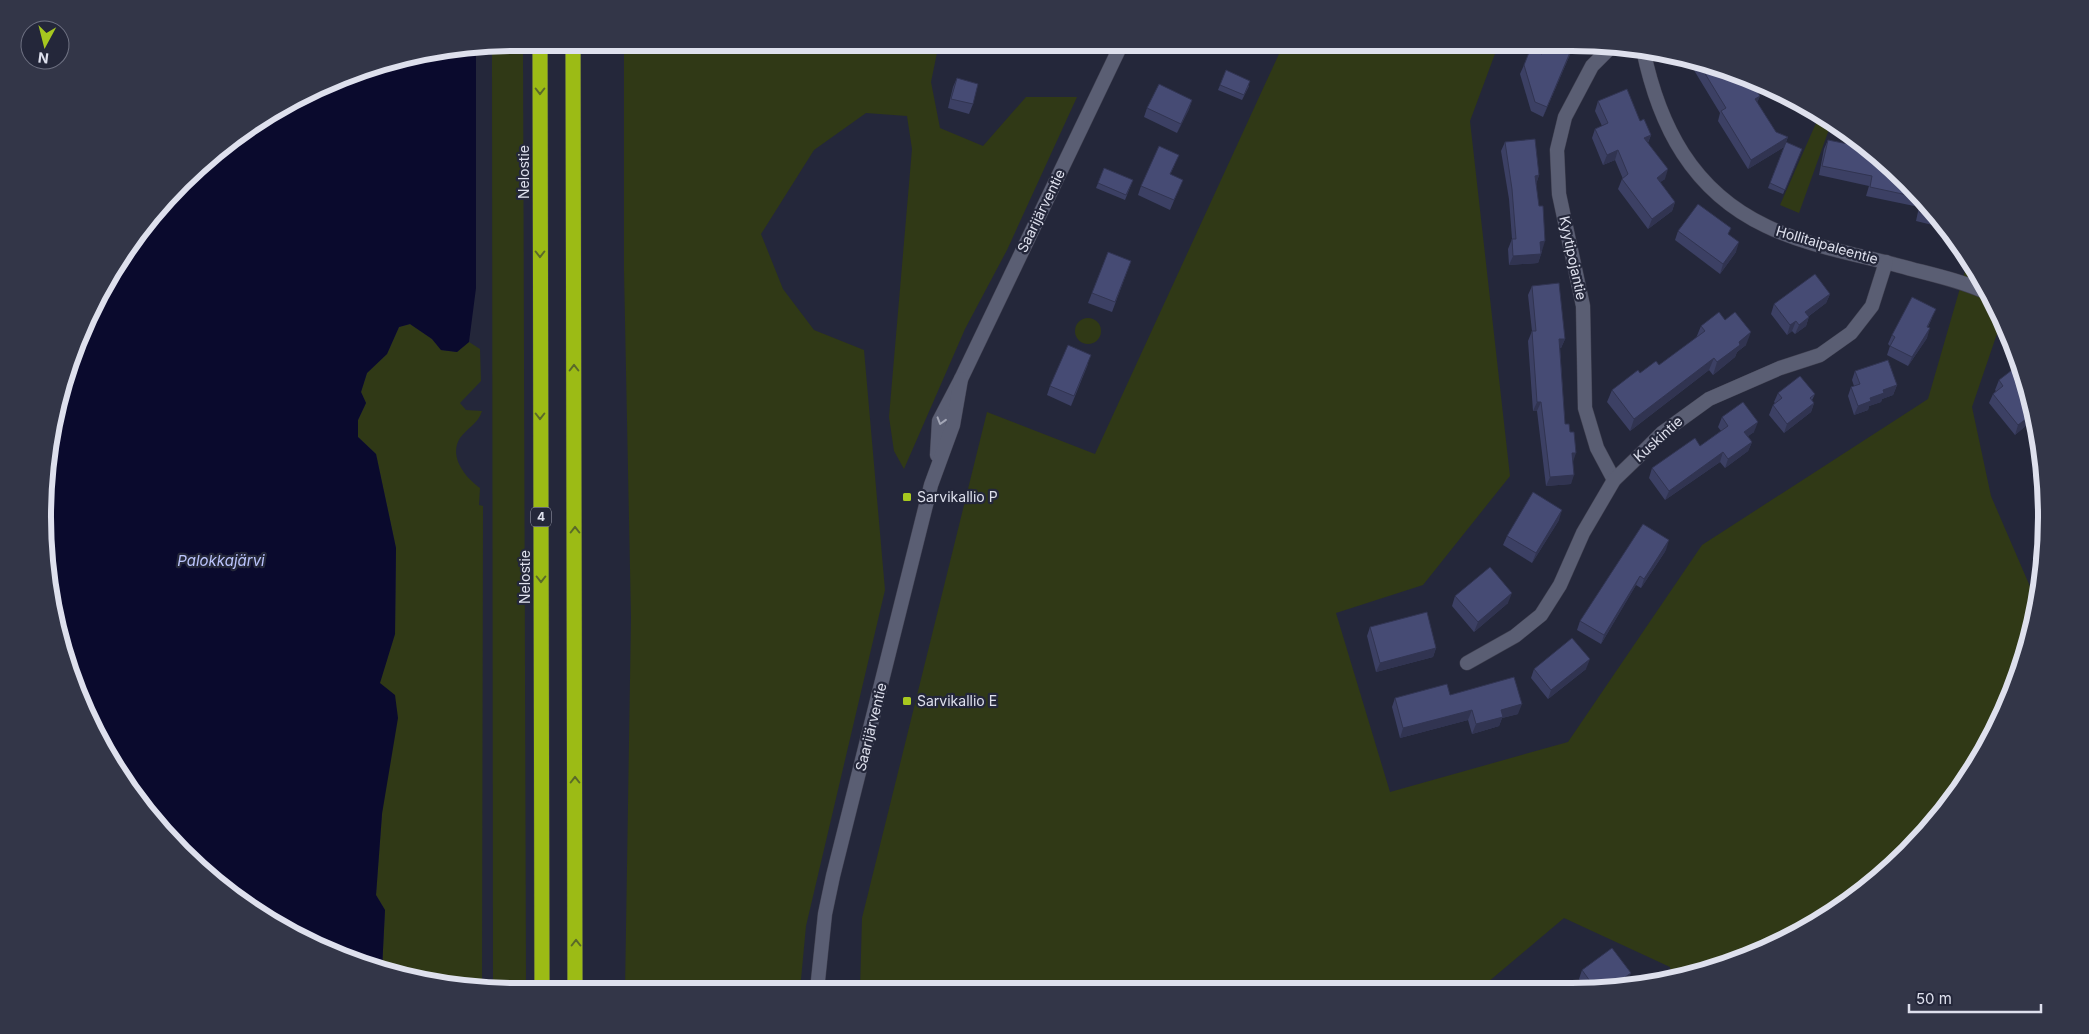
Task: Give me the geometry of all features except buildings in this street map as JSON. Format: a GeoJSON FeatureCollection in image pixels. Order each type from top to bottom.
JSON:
{"type":"FeatureCollection","features":[{"type":"Feature","properties":{"kind":"highway","name":"Nelostie"},"geometry":{"type":"LineString","coordinates":[[540,51],[542,983]]}},
{"type":"Feature","properties":{"kind":"highway"},"geometry":{"type":"LineString","coordinates":[[573,51],[575,983]]}},
{"type":"Feature","properties":{"kind":"street","name":"Saarijärventie"},"geometry":{"type":"LineString","coordinates":[[818,983],[824,923],[833,876],[937,466],[953,425],[961,379],[1118,51]]}},
{"type":"Feature","properties":{"kind":"street","name":"Kyytipojantie"},"geometry":{"type":"LineString","coordinates":[[1606,52],[1592,66],[1565,117],[1557,150],[1559,194],[1583,306],[1585,408],[1596,448],[1614,480]]}},
{"type":"Feature","properties":{"kind":"street","name":"Hollitaipaleentie"},"geometry":{"type":"LineString","coordinates":[[1644,57],[1651,88],[1673,140],[1692,167],[1726,202],[1766,226],[1816,244],[1886,262],[1978,290]]}},
{"type":"Feature","properties":{"kind":"street","name":"Kuskintie"},"geometry":{"type":"LineString","coordinates":[[1466,663],[1515,636],[1541,615],[1560,585],[1583,533],[1614,480],[1662,433],[1709,399],[1780,368],[1820,355],[1851,333],[1872,306],[1886,262]]}},
{"type":"Feature","properties":{"kind":"green space"},"geometry":{"type":"Polygon","coordinates":[[[523,51],[526,983],[493,982],[492,52],[523,51]]]}},
{"type":"Feature","properties":{"kind":"green space"},"geometry":{"type":"Polygon","coordinates":[[[624,51],[937,51],[931,82],[940,128],[983,146],[1026,97],[1077,97],[1007,250],[965,329],[904,469],[894,451],[889,417],[912,149],[907,116],[866,113],[814,150],[761,234],[783,289],[814,330],[864,350],[885,590],[806,926],[801,983],[625,983],[631,618],[624,271],[624,51]]]}},
{"type":"Feature","properties":{"kind":"green space"},"geometry":{"type":"Polygon","coordinates":[[[1280,51],[1496,51],[1470,121],[1510,476],[1423,585],[1336,613],[1390,792],[1568,742],[1702,545],[1928,399],[1966,269],[1990,311],[1998,330],[1972,407],[1991,496],[2032,591],[2022,638],[2002,695],[1990,723],[1975,750],[1942,801],[1901,846],[1856,887],[1778,935],[1722,958],[1670,972],[1670,967],[1564,918],[1487,983],[860,983],[862,918],[987,412],[1095,454],[1280,51]]]}},
{"type":"Feature","properties":{"kind":"green space"},"geometry":{"type":"Polygon","coordinates":[[[1817,121],[1829,129],[1799,213],[1780,205],[1817,121]]]}},
{"type":"Feature","properties":{"kind":"green space"},"geometry":{"type":"Polygon","coordinates":[[[1088,318],[1097,322],[1101,331],[1097,340],[1088,344],[1079,340],[1075,331],[1079,322],[1088,318]]]}},
{"type":"Feature","properties":{"kind":"green space"},"geometry":{"type":"Polygon","coordinates":[[[410,324],[432,339],[441,350],[457,352],[469,342],[480,349],[481,381],[460,403],[466,410],[482,411],[478,419],[460,438],[456,452],[457,460],[464,473],[480,488],[479,505],[483,506],[482,982],[426,974],[382,963],[385,910],[376,895],[382,814],[379,684],[395,634],[396,548],[376,454],[358,437],[358,420],[366,403],[361,392],[367,373],[387,354],[399,327],[410,324]]]}},
{"type":"Feature","properties":{"kind":"water","name":"Palokkajärvi"},"geometry":{"type":"Polygon","coordinates":[[[476,53],[476,288],[469,342],[457,352],[441,350],[432,339],[410,324],[399,327],[387,354],[367,373],[361,392],[366,403],[358,420],[358,437],[376,454],[396,548],[395,634],[380,683],[395,695],[398,718],[382,814],[376,895],[385,910],[382,963],[311,935],[233,887],[188,846],[147,801],[99,723],[76,667],[67,638],[55,578],[52,547],[51,517],[55,456],[67,396],[76,367],[99,311],[147,233],[188,188],[233,147],[311,99],[367,76],[396,67],[426,60],[476,53]]]}},
{"type":"Feature","properties":{"kind":"place","name":"Sarvikallio P"},"geometry":{"type":"Point","coordinates":[907,497]}},
{"type":"Feature","properties":{"kind":"place","name":"Sarvikallio E"},"geometry":{"type":"Point","coordinates":[907,701]}}]}
